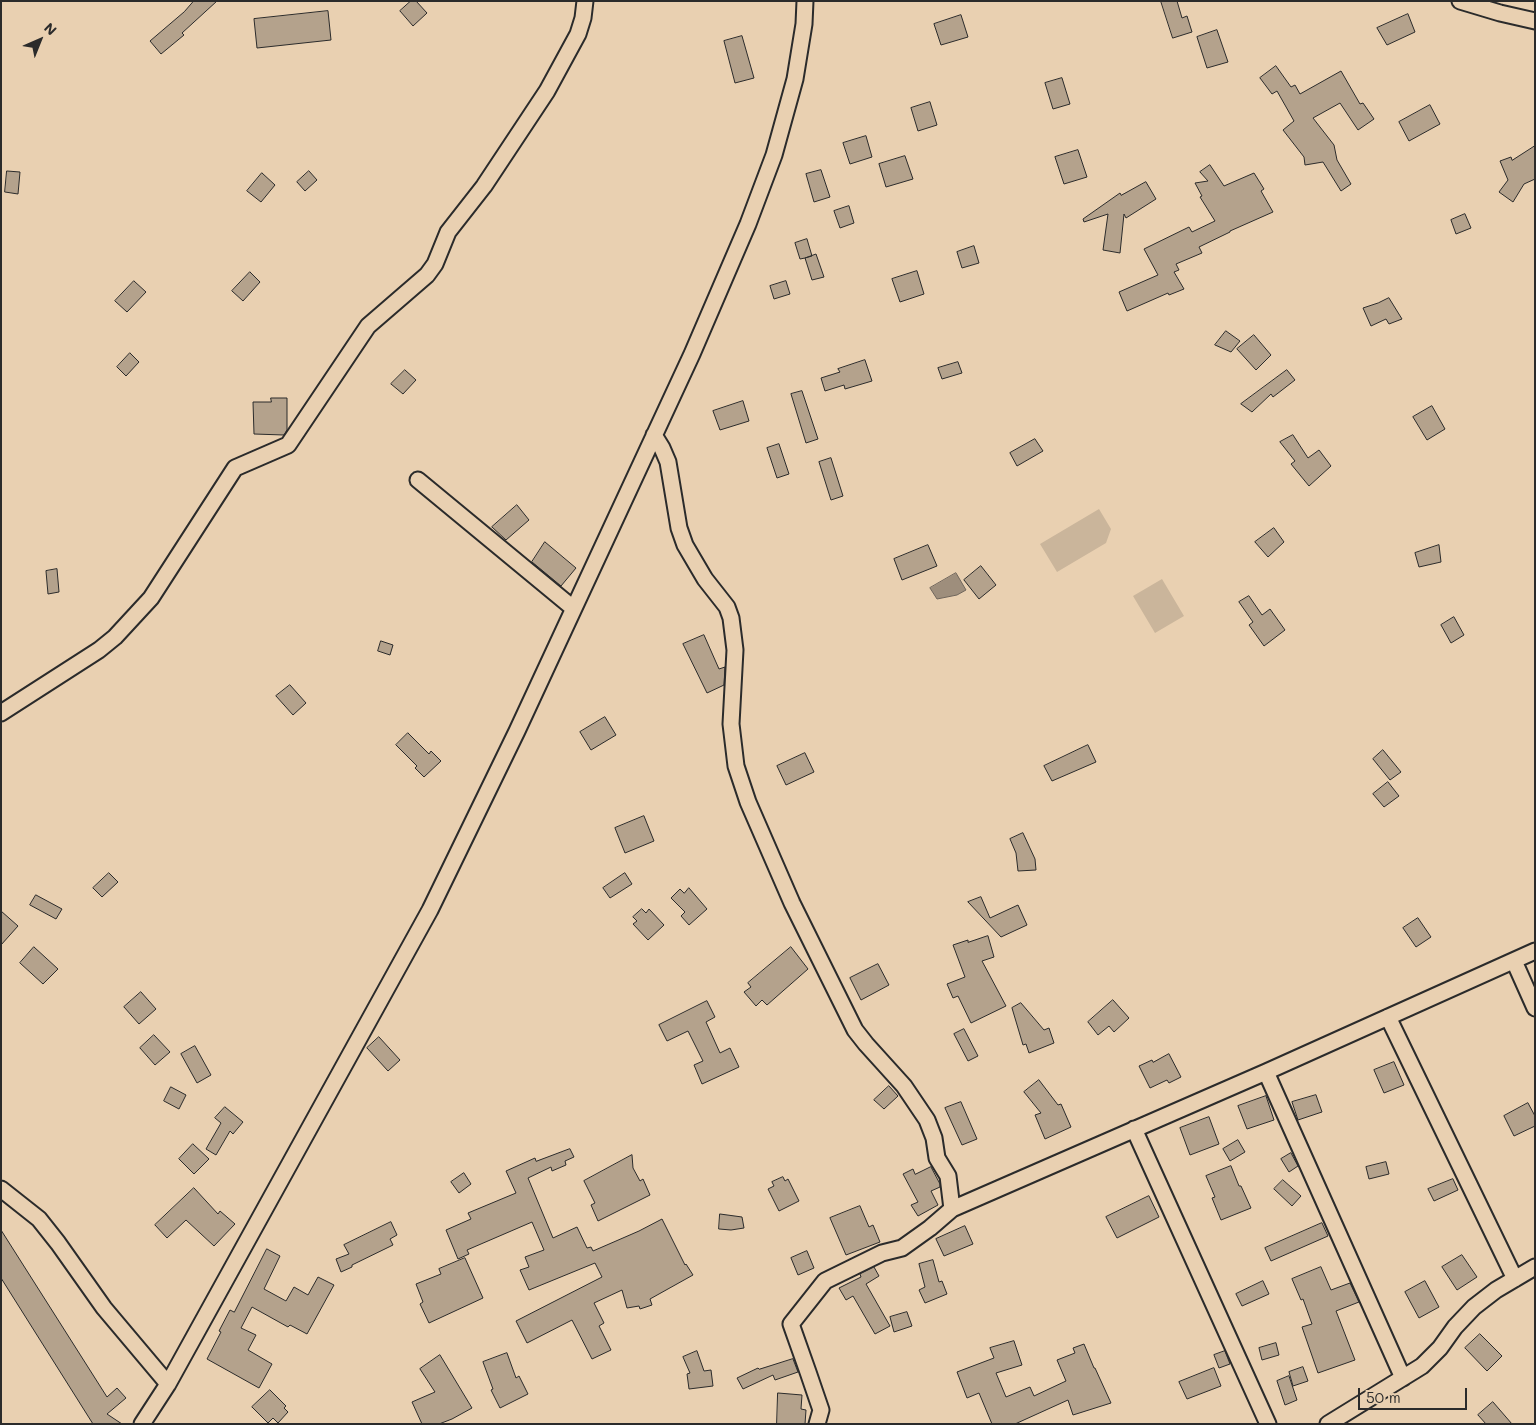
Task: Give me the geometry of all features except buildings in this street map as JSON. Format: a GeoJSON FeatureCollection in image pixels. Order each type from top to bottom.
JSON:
{"type":"FeatureCollection","features":[{"type":"Feature","properties":{"kind":"street"},"geometry":{"type":"LineString","coordinates":[[1,713],[99,650],[115,636],[150,598],[235,468],[288,445],[368,326],[427,275],[435,264],[448,232],[484,186],[547,91],[578,34],[583,18],[585,1]]}},
{"type":"Feature","properties":{"kind":"street"},"geometry":{"type":"LineString","coordinates":[[142,1424],[168,1384],[430,910],[513,740],[692,354],[748,224],[774,155],[794,79],[804,24],[805,1]]}},
{"type":"Feature","properties":{"kind":"street"},"geometry":{"type":"LineString","coordinates":[[1460,1],[1535,21]]}},
{"type":"Feature","properties":{"kind":"street"},"geometry":{"type":"LineString","coordinates":[[654,435],[668,462],[679,528],[685,545],[705,579],[727,607],[732,618],[734,650],[731,724],[736,766],[748,802],[792,903],[855,1030],[904,1086],[927,1120],[934,1138],[937,1158],[948,1176],[952,1209]]}},
{"type":"Feature","properties":{"kind":"street"},"geometry":{"type":"LineString","coordinates":[[418,480],[573,608]]}},
{"type":"Feature","properties":{"kind":"street"},"geometry":{"type":"LineString","coordinates":[[817,1424],[820,1410],[791,1324],[825,1281],[882,1253],[902,1248],[952,1209],[1266,1072],[1535,951]]}},
{"type":"Feature","properties":{"kind":"street"},"geometry":{"type":"LineString","coordinates":[[1514,961],[1535,1008]]}},
{"type":"Feature","properties":{"kind":"street"},"geometry":{"type":"LineString","coordinates":[[1388,1017],[1515,1279]]}},
{"type":"Feature","properties":{"kind":"street"},"geometry":{"type":"LineString","coordinates":[[1266,1072],[1403,1378]]}},
{"type":"Feature","properties":{"kind":"street"},"geometry":{"type":"LineString","coordinates":[[1134,1129],[1268,1424]]}},
{"type":"Feature","properties":{"kind":"street"},"geometry":{"type":"LineString","coordinates":[[1,1189],[39,1219],[104,1308],[168,1384]]}},
{"type":"Feature","properties":{"kind":"street"},"geometry":{"type":"LineString","coordinates":[[1328,1424],[1422,1366],[1440,1348],[1455,1327],[1474,1307],[1496,1290],[1535,1267]]}},
{"type":"Feature","properties":{"kind":"shaded area"},"geometry":{"type":"Polygon","coordinates":[[[1099,509],[1111,529],[1106,543],[1057,572],[1040,544],[1099,509]]]}},
{"type":"Feature","properties":{"kind":"shaded area"},"geometry":{"type":"Polygon","coordinates":[[[956,573],[966,590],[957,595],[937,599],[930,588],[956,573]]]}},
{"type":"Feature","properties":{"kind":"shaded area"},"geometry":{"type":"Polygon","coordinates":[[[1162,579],[1184,616],[1155,633],[1133,596],[1162,579]]]}}]}
